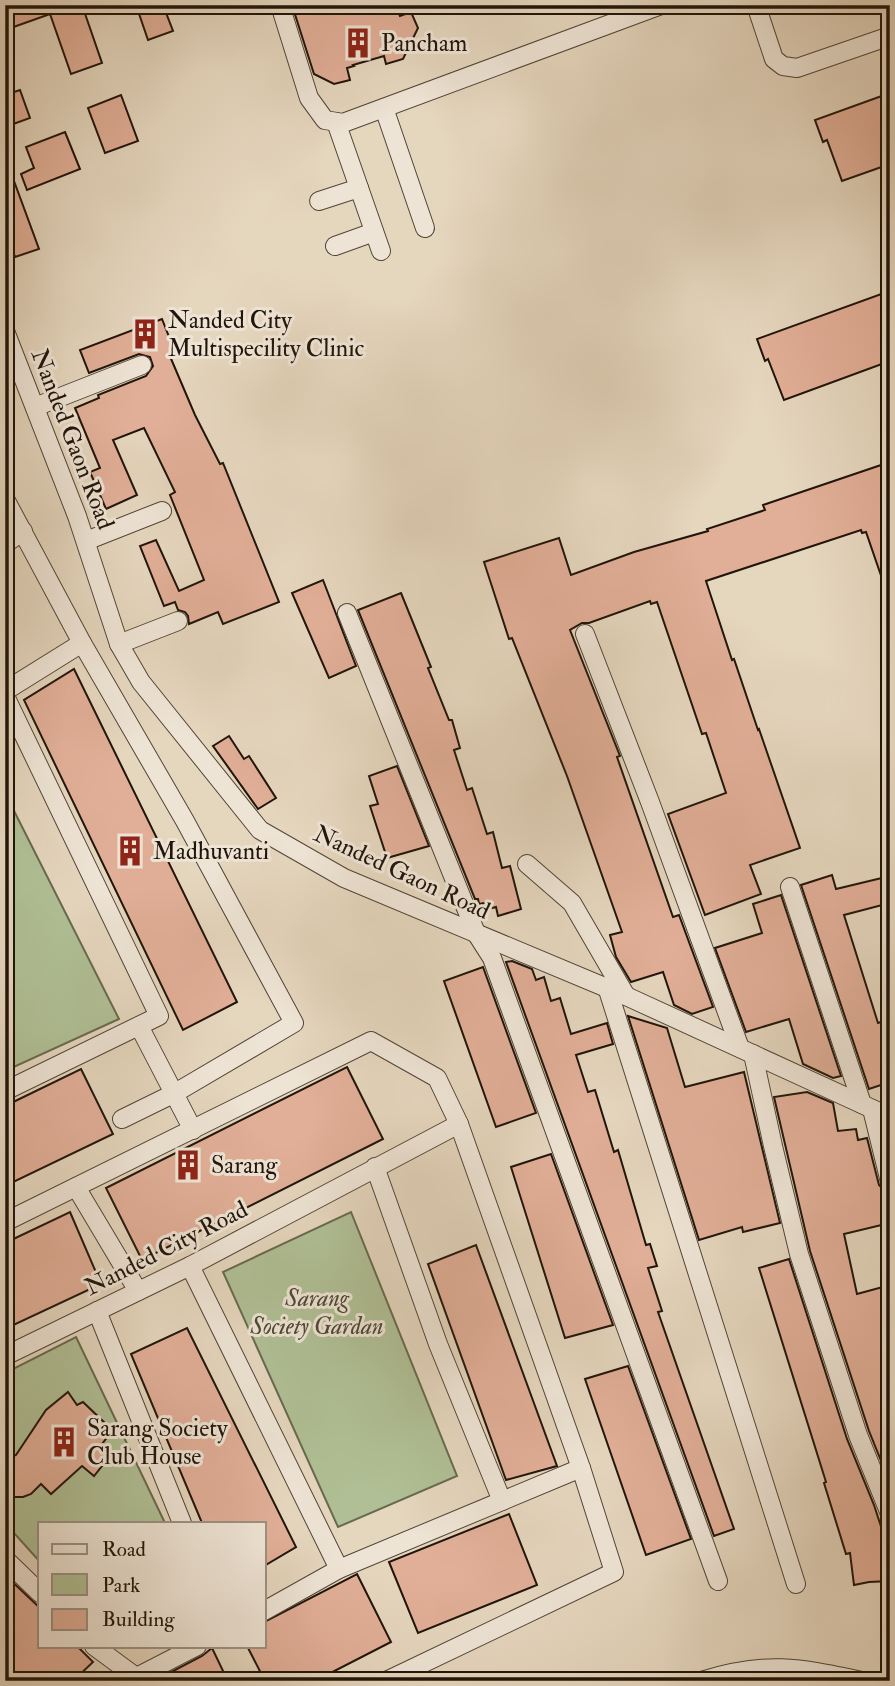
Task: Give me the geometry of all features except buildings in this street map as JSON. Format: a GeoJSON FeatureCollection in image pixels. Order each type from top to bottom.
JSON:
{"type":"FeatureCollection","features":[{"type":"Feature","properties":{"kind":"street"},"geometry":{"type":"LineString","coordinates":[[280,5],[309,98],[325,120],[343,123],[661,5]]}},
{"type":"Feature","properties":{"kind":"street"},"geometry":{"type":"LineString","coordinates":[[756,5],[774,59],[783,66],[797,68],[890,36]]}},
{"type":"Feature","properties":{"kind":"street"},"geometry":{"type":"LineString","coordinates":[[384,108],[425,228]]}},
{"type":"Feature","properties":{"kind":"street"},"geometry":{"type":"LineString","coordinates":[[336,122],[381,251]]}},
{"type":"Feature","properties":{"kind":"street"},"geometry":{"type":"LineString","coordinates":[[319,201],[359,188]]}},
{"type":"Feature","properties":{"kind":"street"},"geometry":{"type":"LineString","coordinates":[[335,246],[374,232]]}},
{"type":"Feature","properties":{"kind":"street","name":"Nanded Gaon Road"},"geometry":{"type":"LineString","coordinates":[[5,331],[86,541],[119,644],[141,682],[260,830],[344,878],[607,987],[890,1117]]}},
{"type":"Feature","properties":{"kind":"street"},"geometry":{"type":"LineString","coordinates":[[35,407],[142,365]]}},
{"type":"Feature","properties":{"kind":"street"},"geometry":{"type":"LineString","coordinates":[[5,499],[82,643],[185,821],[294,1023],[175,1093],[122,1119]]}},
{"type":"Feature","properties":{"kind":"street"},"geometry":{"type":"LineString","coordinates":[[86,541],[162,511]]}},
{"type":"Feature","properties":{"kind":"street"},"geometry":{"type":"LineString","coordinates":[[5,544],[23,531]]}},
{"type":"Feature","properties":{"kind":"street"},"geometry":{"type":"LineString","coordinates":[[346,612],[476,933],[492,958],[718,1581]]}},
{"type":"Feature","properties":{"kind":"street"},"geometry":{"type":"LineString","coordinates":[[119,644],[178,621]]}},
{"type":"Feature","properties":{"kind":"street"},"geometry":{"type":"LineString","coordinates":[[585,634],[746,1051],[799,1254],[858,1434],[890,1514]]}},
{"type":"Feature","properties":{"kind":"street"},"geometry":{"type":"LineString","coordinates":[[5,1091],[159,1016],[5,694],[82,643]]}},
{"type":"Feature","properties":{"kind":"street"},"geometry":{"type":"LineString","coordinates":[[527,864],[572,903],[626,996]]}},
{"type":"Feature","properties":{"kind":"street"},"geometry":{"type":"LineString","coordinates":[[790,887],[867,1106],[890,1182]]}},
{"type":"Feature","properties":{"kind":"street"},"geometry":{"type":"LineString","coordinates":[[607,987],[796,1584]]}},
{"type":"Feature","properties":{"kind":"street"},"geometry":{"type":"LineString","coordinates":[[139,1026],[192,1129]]}},
{"type":"Feature","properties":{"kind":"street"},"geometry":{"type":"LineString","coordinates":[[5,1222],[371,1041],[437,1077],[459,1124],[581,1468],[614,1572],[386,1681]]}},
{"type":"Feature","properties":{"kind":"street","name":"Nanded City Road"},"geometry":{"type":"LineString","coordinates":[[5,1356],[190,1266],[459,1124]]}},
{"type":"Feature","properties":{"kind":"street"},"geometry":{"type":"LineString","coordinates":[[375,1167],[438,1344],[502,1502]]}},
{"type":"Feature","properties":{"kind":"street"},"geometry":{"type":"LineString","coordinates":[[76,1187],[138,1292]]}},
{"type":"Feature","properties":{"kind":"street"},"geometry":{"type":"LineString","coordinates":[[190,1266],[339,1569]]}},
{"type":"Feature","properties":{"kind":"street"},"geometry":{"type":"LineString","coordinates":[[97,1311],[182,1522]]}},
{"type":"Feature","properties":{"kind":"street"},"geometry":{"type":"LineString","coordinates":[[266,1610],[339,1569],[581,1468]]}},
{"type":"Feature","properties":{"kind":"street"},"geometry":{"type":"LineString","coordinates":[[5,1559],[38,1591]]}},
{"type":"Feature","properties":{"kind":"street"},"geometry":{"type":"LineString","coordinates":[[96,1648],[133,1679],[193,1648]]}},
{"type":"Feature","properties":{"kind":"street"},"geometry":{"type":"LineString","coordinates":[[701,1681],[734,1671],[765,1667],[806,1669],[862,1681]]}},
{"type":"Feature","properties":{"kind":"green space"},"geometry":{"type":"Polygon","coordinates":[[[5,793],[119,1019],[5,1071],[5,793]]]}},
{"type":"Feature","properties":{"kind":"green space","name":"Sarang Society Gardan"},"geometry":{"type":"Polygon","coordinates":[[[351,1212],[457,1476],[338,1527],[223,1272],[351,1212]]]}},
{"type":"Feature","properties":{"kind":"green space"},"geometry":{"type":"Polygon","coordinates":[[[76,1337],[165,1522],[38,1522],[38,1560],[5,1523],[5,1373],[76,1337]]]}},
{"type":"Feature","properties":{"kind":"place","name":"Pancham"},"geometry":{"type":"Point","coordinates":[358,43]}},
{"type":"Feature","properties":{"kind":"place","name":"Nanded City Multispecility Clinic"},"geometry":{"type":"Point","coordinates":[145,334]}},
{"type":"Feature","properties":{"kind":"place","name":"Madhuvanti"},"geometry":{"type":"Point","coordinates":[130,851]}},
{"type":"Feature","properties":{"kind":"place","name":"Sarang"},"geometry":{"type":"Point","coordinates":[188,1165]}},
{"type":"Feature","properties":{"kind":"place","name":"Sarang Society Club House"},"geometry":{"type":"Point","coordinates":[64,1442]}}]}
